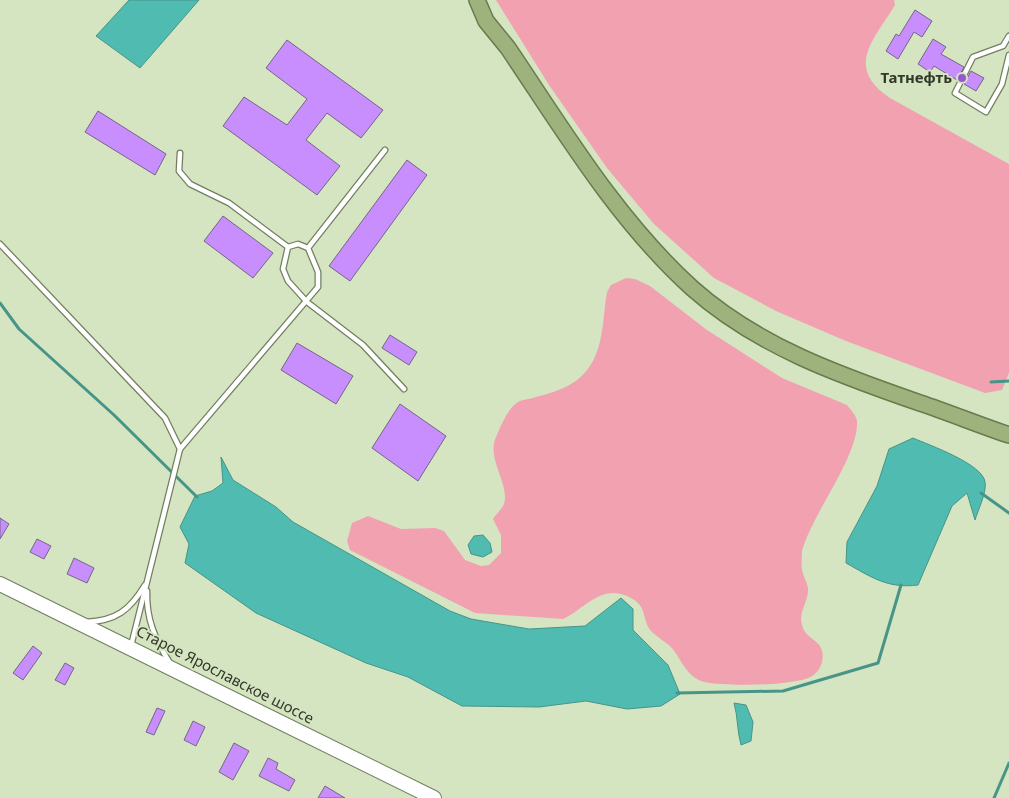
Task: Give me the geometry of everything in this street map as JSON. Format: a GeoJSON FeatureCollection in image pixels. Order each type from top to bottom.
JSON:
{"type":"FeatureCollection","features":[{"type":"Feature","properties":{"kind":"highway"},"geometry":{"type":"LineString","coordinates":[[477,0],[486,21],[508,48],[627,219],[659,255],[699,293],[743,326],[800,357],[853,379],[1009,435]]}},
{"type":"Feature","properties":{"kind":"highway"},"geometry":{"type":"LineString","coordinates":[[488,0],[508,48]]}},
{"type":"Feature","properties":{"kind":"main road","name":"Старое Ярославское шоссе"},"geometry":{"type":"LineString","coordinates":[[0,584],[131,646],[434,798]]}},
{"type":"Feature","properties":{"kind":"lane"},"geometry":{"type":"LineString","coordinates":[[1009,36],[1003,46],[973,58],[955,93],[986,112],[1002,84],[1009,55]]}},
{"type":"Feature","properties":{"kind":"lane"},"geometry":{"type":"LineString","coordinates":[[308,248],[385,150]]}},
{"type":"Feature","properties":{"kind":"lane"},"geometry":{"type":"LineString","coordinates":[[180,153],[179,171],[190,184],[229,202],[288,247]]}},
{"type":"Feature","properties":{"kind":"lane"},"geometry":{"type":"LineString","coordinates":[[0,244],[165,418],[180,449]]}},
{"type":"Feature","properties":{"kind":"lane"},"geometry":{"type":"LineString","coordinates":[[131,646],[180,449],[318,287],[318,272],[308,248],[298,244],[288,247]]}},
{"type":"Feature","properties":{"kind":"lane"},"geometry":{"type":"LineString","coordinates":[[288,247],[283,269],[288,281],[307,302],[363,345],[404,389]]}},
{"type":"Feature","properties":{"kind":"lane"},"geometry":{"type":"LineString","coordinates":[[80,622],[99,621],[114,617],[130,607],[148,579]]}},
{"type":"Feature","properties":{"kind":"lane"},"geometry":{"type":"LineString","coordinates":[[148,579],[149,622],[159,647],[173,667]]}},
{"type":"Feature","properties":{"kind":"shaded area"},"geometry":{"type":"Polygon","coordinates":[[[496,0],[894,0],[895,5],[867,53],[868,75],[876,87],[890,98],[1009,164],[1009,373],[1002,390],[985,393],[846,341],[776,311],[714,278],[654,224],[607,168],[549,85],[496,0]]]}},
{"type":"Feature","properties":{"kind":"shaded area"},"geometry":{"type":"Polygon","coordinates":[[[626,278],[635,279],[650,286],[707,330],[782,378],[847,405],[856,417],[856,435],[851,451],[807,536],[802,551],[802,570],[808,593],[801,616],[802,625],[804,631],[822,649],[823,655],[820,667],[810,677],[771,684],[743,685],[706,682],[694,677],[686,669],[674,650],[648,627],[639,604],[627,596],[609,593],[593,600],[563,619],[475,613],[350,550],[347,541],[352,523],[368,516],[401,529],[435,528],[444,531],[465,560],[481,566],[489,565],[501,553],[501,535],[493,519],[503,506],[505,496],[494,454],[496,437],[502,423],[518,402],[570,385],[589,368],[600,343],[607,292],[611,285],[626,278]]]}},
{"type":"Feature","properties":{"kind":"water"},"geometry":{"type":"Polygon","coordinates":[[[129,0],[199,0],[140,68],[96,36],[129,0]]]}},
{"type":"Feature","properties":{"kind":"water"},"geometry":{"type":"Polygon","coordinates":[[[913,438],[966,462],[982,475],[985,486],[984,496],[975,520],[967,493],[952,506],[918,585],[907,586],[880,581],[846,563],[847,542],[877,486],[889,449],[913,438]]]}},
{"type":"Feature","properties":{"kind":"water"},"geometry":{"type":"Polygon","coordinates":[[[221,457],[233,480],[276,507],[293,522],[450,611],[471,619],[529,629],[585,626],[621,598],[633,609],[633,630],[668,665],[680,694],[661,706],[627,709],[586,701],[539,707],[462,706],[408,677],[366,663],[256,613],[185,563],[189,544],[180,527],[195,496],[212,491],[223,483],[221,457]]]}},
{"type":"Feature","properties":{"kind":"water"},"geometry":{"type":"Polygon","coordinates":[[[483,535],[490,543],[492,552],[483,557],[471,554],[468,545],[474,536],[483,535]]]}},
{"type":"Feature","properties":{"kind":"water"},"geometry":{"type":"Polygon","coordinates":[[[734,703],[746,705],[753,722],[751,741],[741,745],[736,714],[734,703]]]}},
{"type":"Feature","properties":{"kind":"building"},"geometry":{"type":"Polygon","coordinates":[[[915,10],[932,21],[922,37],[914,32],[898,59],[886,51],[896,34],[899,36],[915,10]]]}},
{"type":"Feature","properties":{"kind":"building"},"geometry":{"type":"Polygon","coordinates":[[[933,39],[946,47],[941,54],[964,67],[957,80],[934,66],[930,72],[918,64],[933,39]]]}},
{"type":"Feature","properties":{"kind":"building"},"geometry":{"type":"Polygon","coordinates":[[[287,40],[383,110],[361,138],[327,113],[306,140],[340,166],[317,195],[223,126],[244,97],[287,125],[307,99],[266,68],[287,40]]]}},
{"type":"Feature","properties":{"kind":"building"},"geometry":{"type":"Polygon","coordinates":[[[971,71],[984,78],[976,91],[964,84],[971,71]]]}},
{"type":"Feature","properties":{"kind":"building"},"geometry":{"type":"Polygon","coordinates":[[[98,111],[166,154],[155,175],[85,132],[98,111]]]}},
{"type":"Feature","properties":{"kind":"building"},"geometry":{"type":"Polygon","coordinates":[[[407,160],[427,175],[350,281],[329,266],[407,160]]]}},
{"type":"Feature","properties":{"kind":"building"},"geometry":{"type":"Polygon","coordinates":[[[223,216],[273,253],[253,278],[204,241],[223,216]]]}},
{"type":"Feature","properties":{"kind":"building"},"geometry":{"type":"Polygon","coordinates":[[[390,335],[417,352],[409,365],[382,348],[390,335]]]}},
{"type":"Feature","properties":{"kind":"building"},"geometry":{"type":"Polygon","coordinates":[[[297,343],[353,376],[336,404],[281,370],[297,343]]]}},
{"type":"Feature","properties":{"kind":"building"},"geometry":{"type":"Polygon","coordinates":[[[400,404],[446,436],[418,481],[372,448],[400,404]]]}},
{"type":"Feature","properties":{"kind":"building"},"geometry":{"type":"Polygon","coordinates":[[[0,518],[9,524],[0,539],[0,518]]]}},
{"type":"Feature","properties":{"kind":"building"},"geometry":{"type":"Polygon","coordinates":[[[37,539],[51,546],[44,559],[30,552],[37,539]]]}},
{"type":"Feature","properties":{"kind":"building"},"geometry":{"type":"Polygon","coordinates":[[[74,558],[94,568],[87,583],[67,574],[74,558]]]}},
{"type":"Feature","properties":{"kind":"building"},"geometry":{"type":"Polygon","coordinates":[[[33,646],[42,653],[23,680],[13,673],[33,646]]]}},
{"type":"Feature","properties":{"kind":"building"},"geometry":{"type":"Polygon","coordinates":[[[65,663],[74,668],[65,685],[55,680],[65,663]]]}},
{"type":"Feature","properties":{"kind":"building"},"geometry":{"type":"Polygon","coordinates":[[[157,708],[165,711],[154,735],[146,732],[157,708]]]}},
{"type":"Feature","properties":{"kind":"building"},"geometry":{"type":"Polygon","coordinates":[[[193,721],[205,727],[196,746],[184,740],[193,721]]]}},
{"type":"Feature","properties":{"kind":"building"},"geometry":{"type":"Polygon","coordinates":[[[234,743],[249,751],[233,780],[219,772],[234,743]]]}},
{"type":"Feature","properties":{"kind":"building"},"geometry":{"type":"Polygon","coordinates":[[[268,758],[278,763],[276,769],[295,780],[289,791],[259,776],[268,758]]]}},
{"type":"Feature","properties":{"kind":"building"},"geometry":{"type":"Polygon","coordinates":[[[325,786],[345,798],[318,798],[325,786]]]}},
{"type":"Feature","properties":{"kind":"waterway"},"geometry":{"type":"LineString","coordinates":[[0,303],[19,329],[114,415],[197,497]]}},
{"type":"Feature","properties":{"kind":"waterway"},"geometry":{"type":"LineString","coordinates":[[991,382],[1009,381]]}},
{"type":"Feature","properties":{"kind":"waterway"},"geometry":{"type":"LineString","coordinates":[[981,493],[1009,513]]}},
{"type":"Feature","properties":{"kind":"waterway"},"geometry":{"type":"LineString","coordinates":[[677,693],[783,691],[878,663],[901,585]]}},
{"type":"Feature","properties":{"kind":"waterway"},"geometry":{"type":"LineString","coordinates":[[994,798],[1009,763]]}},
{"type":"Feature","properties":{"kind":"place","name":"Татнефть"},"geometry":{"type":"Point","coordinates":[962,78]}}]}
